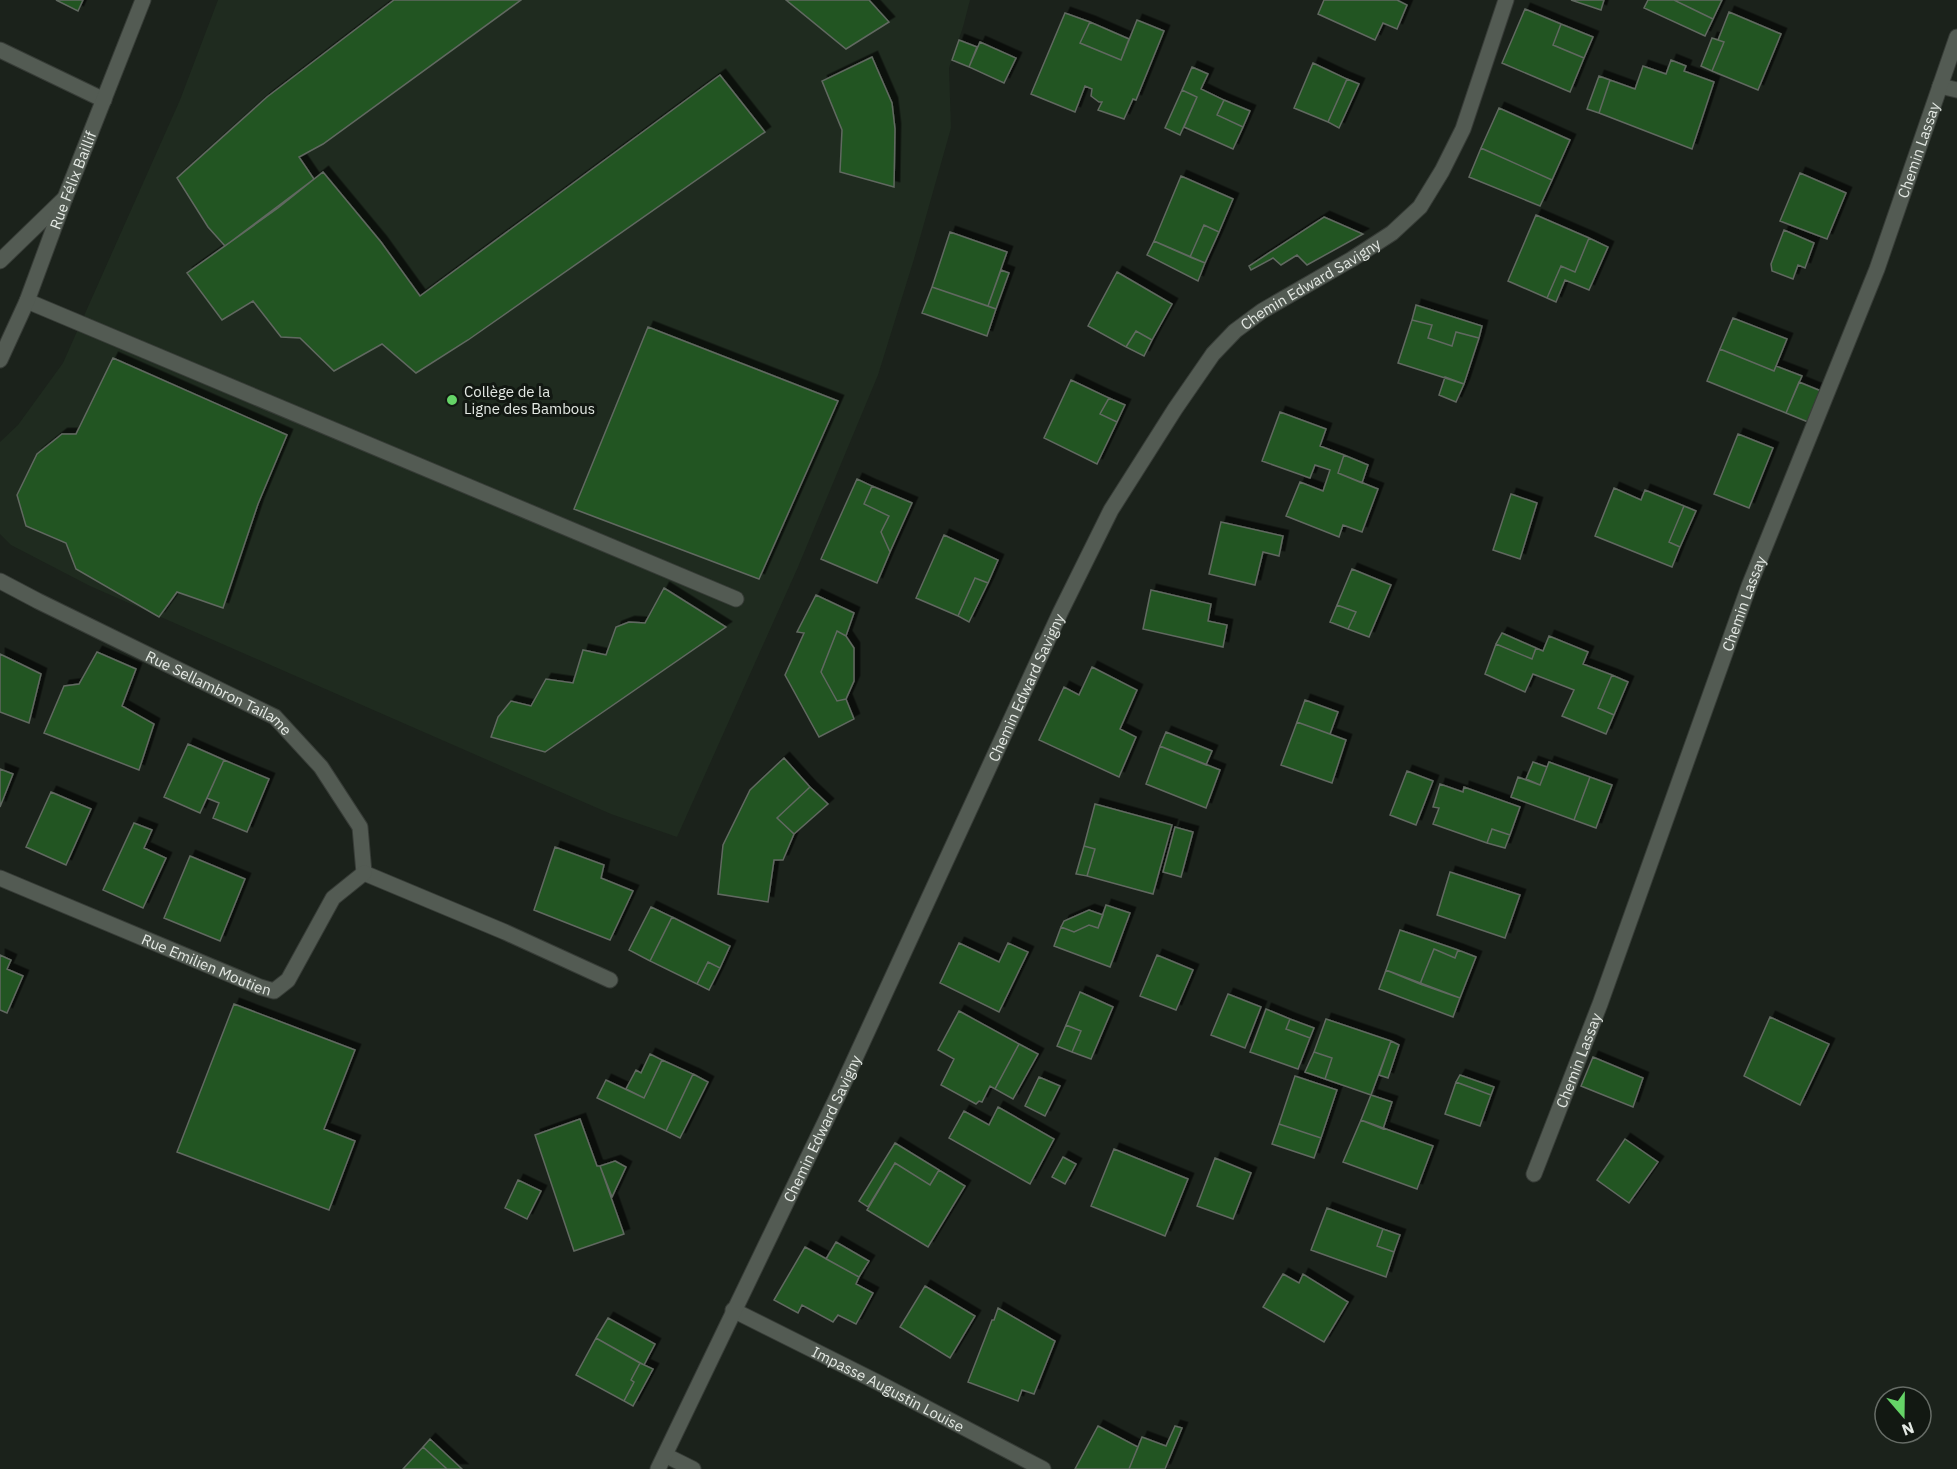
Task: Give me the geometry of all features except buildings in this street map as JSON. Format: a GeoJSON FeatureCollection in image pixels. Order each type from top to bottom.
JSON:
{"type":"FeatureCollection","features":[{"type":"Feature","properties":{"kind":"street","name":"Rue Félix Baillif"},"geometry":{"type":"LineString","coordinates":[[0,360],[27,301],[143,0]]}},
{"type":"Feature","properties":{"kind":"street","name":"Chemin Edward Savigny"},"geometry":{"type":"LineString","coordinates":[[658,1469],[840,1091],[1060,613],[1111,510],[1181,400],[1213,354],[1235,331],[1262,311],[1392,233],[1420,207],[1442,171],[1462,129],[1506,0]]}},
{"type":"Feature","properties":{"kind":"street","name":"Chemin Lassay"},"geometry":{"type":"LineString","coordinates":[[1534,1174],[1600,1004],[1749,586],[1877,269],[1957,37]]}},
{"type":"Feature","properties":{"kind":"street"},"geometry":{"type":"LineString","coordinates":[[0,50],[104,100]]}},
{"type":"Feature","properties":{"kind":"street"},"geometry":{"type":"LineString","coordinates":[[1940,86],[1957,90]]}},
{"type":"Feature","properties":{"kind":"street"},"geometry":{"type":"LineString","coordinates":[[0,261],[65,198]]}},
{"type":"Feature","properties":{"kind":"street"},"geometry":{"type":"LineString","coordinates":[[27,301],[736,598]]}},
{"type":"Feature","properties":{"kind":"street","name":"Rue Sellambron Tailame"},"geometry":{"type":"LineString","coordinates":[[0,580],[38,601],[275,717],[321,767],[360,826],[364,873]]}},
{"type":"Feature","properties":{"kind":"street"},"geometry":{"type":"LineString","coordinates":[[364,873],[505,932],[609,980]]}},
{"type":"Feature","properties":{"kind":"street","name":"Rue Emilien Moutien"},"geometry":{"type":"LineString","coordinates":[[0,878],[249,983],[274,991],[288,980],[333,898],[364,873]]}},
{"type":"Feature","properties":{"kind":"street","name":"Impasse Augustin Louise"},"geometry":{"type":"LineString","coordinates":[[733,1310],[958,1423],[1043,1469]]}},
{"type":"Feature","properties":{"kind":"street"},"geometry":{"type":"LineString","coordinates":[[665,1455],[693,1469]]}},
{"type":"Feature","properties":{"kind":"shaded area","name":"Collège de la Ligne des Bambous"},"geometry":{"type":"Polygon","coordinates":[[[218,0],[970,0],[949,68],[951,128],[878,375],[798,567],[677,837],[611,814],[90,586],[11,545],[0,534],[0,442],[18,425],[63,363],[180,100],[218,0]]]}},
{"type":"Feature","properties":{"kind":"place","name":"Collège de la Ligne des Bambous"},"geometry":{"type":"Point","coordinates":[452,400]}}]}
